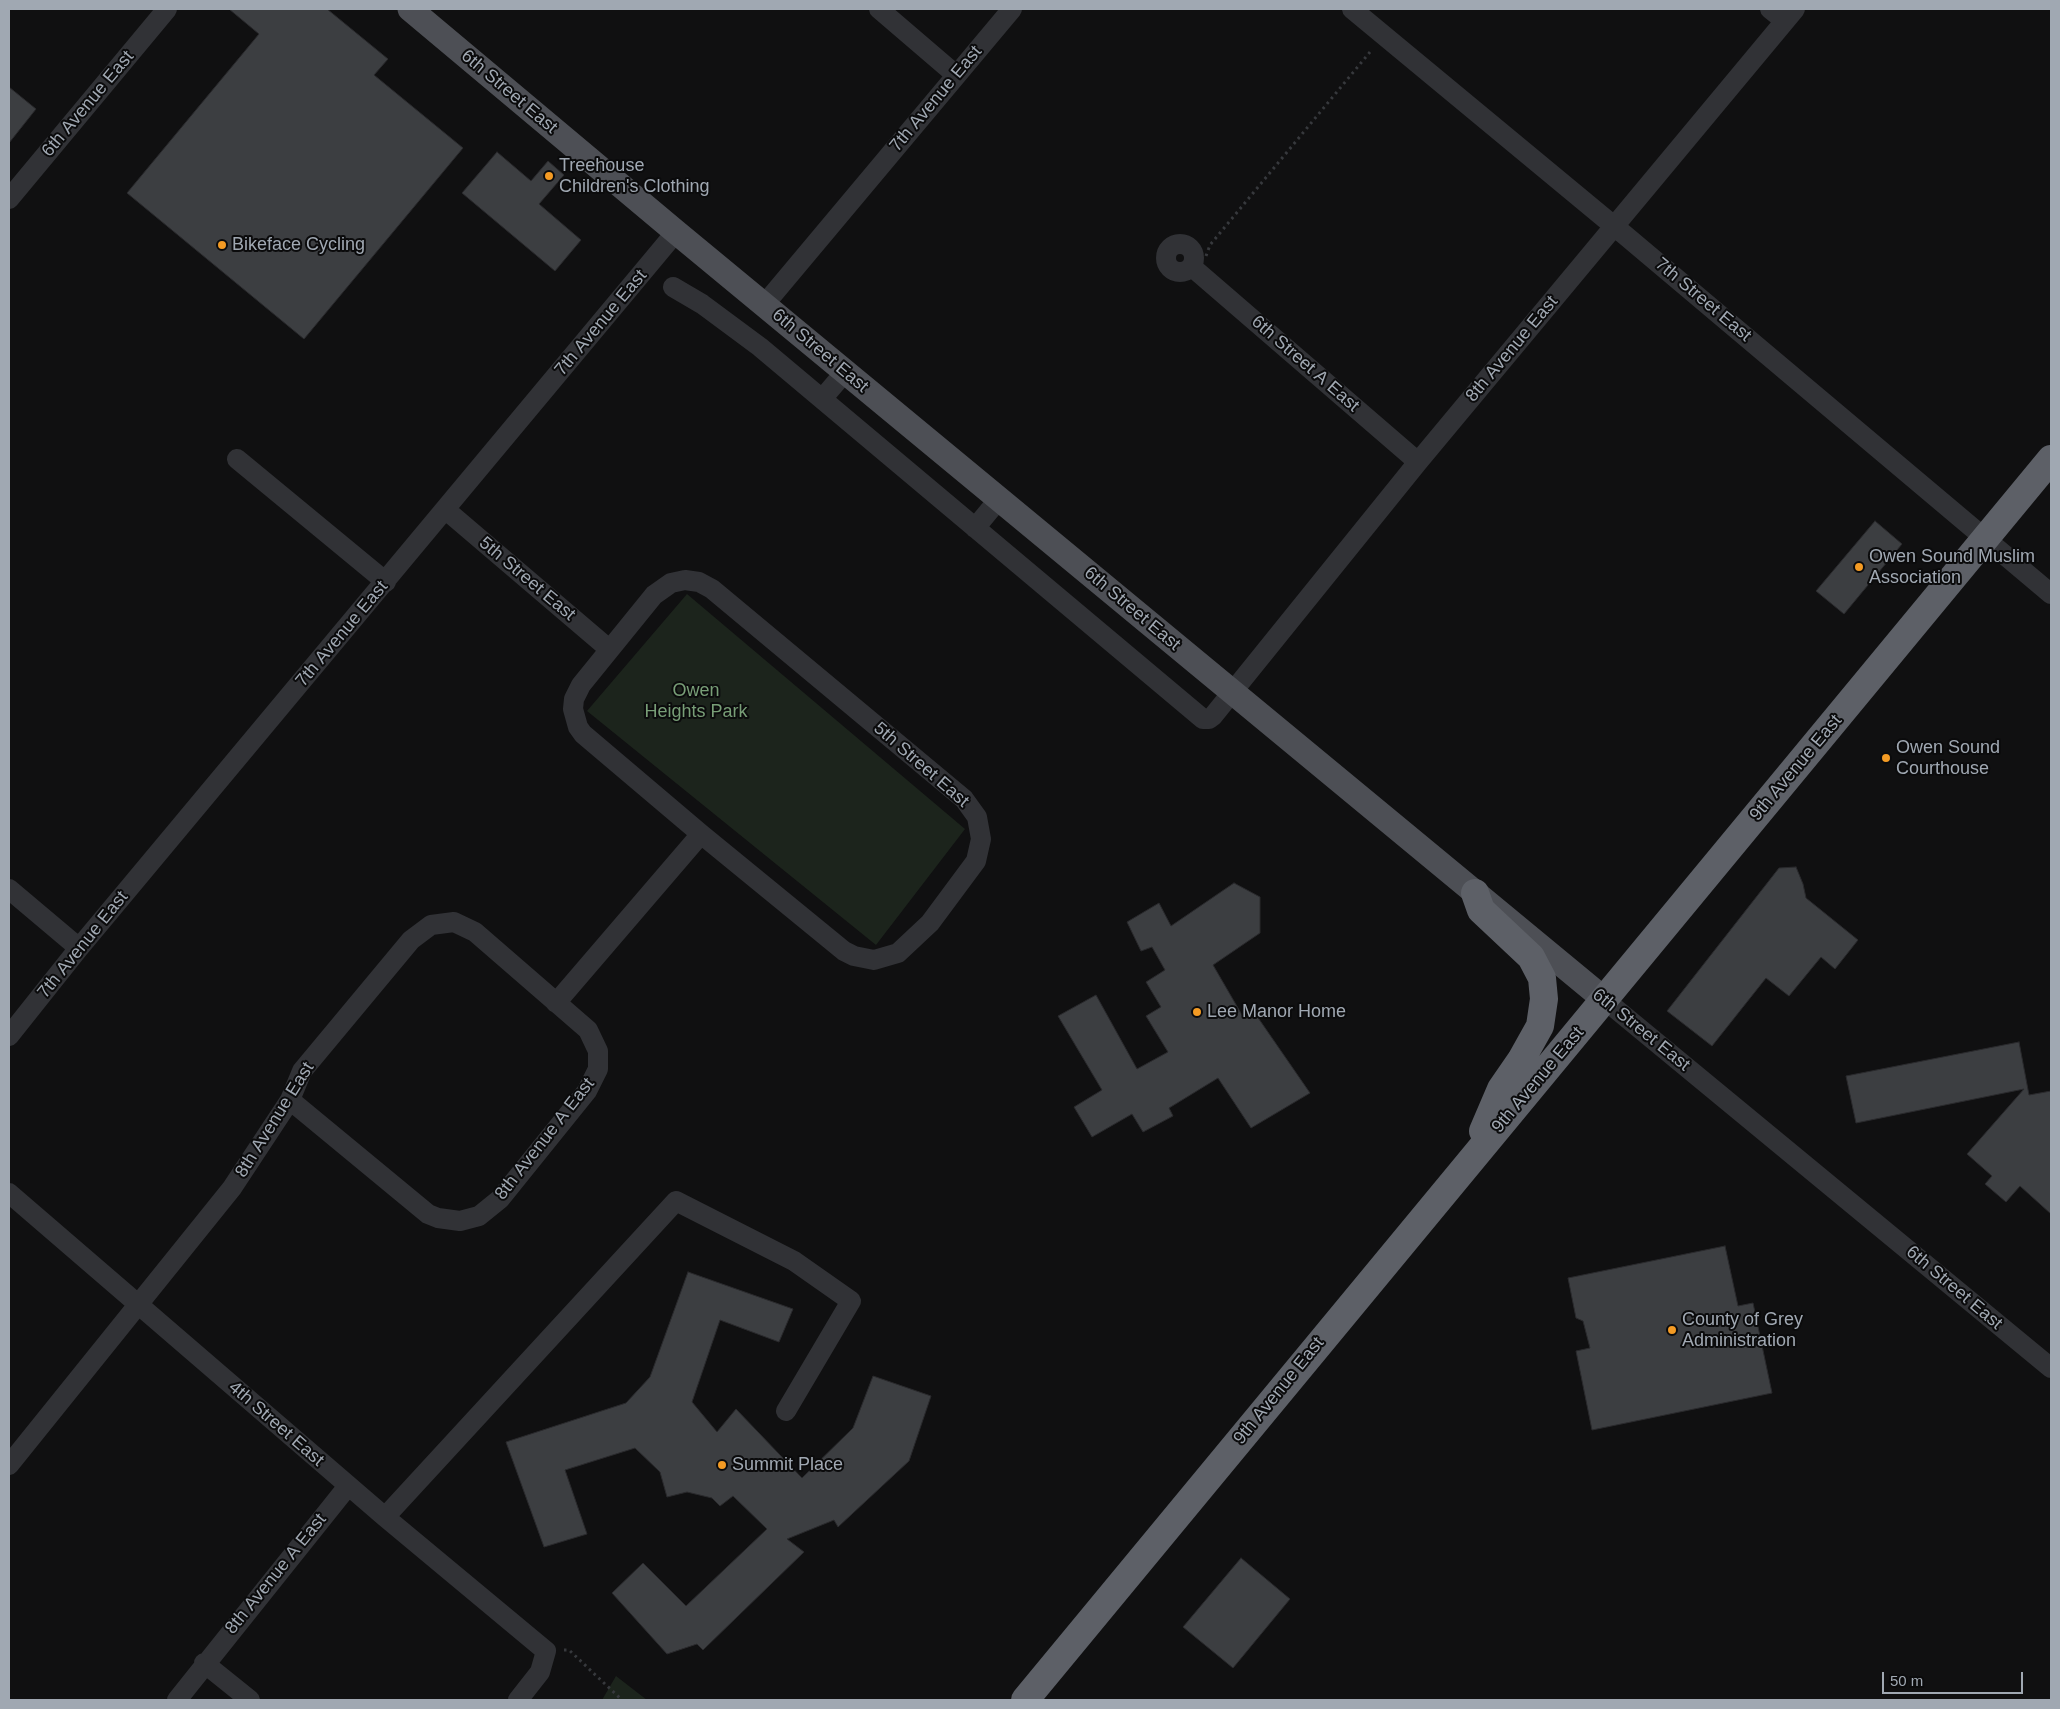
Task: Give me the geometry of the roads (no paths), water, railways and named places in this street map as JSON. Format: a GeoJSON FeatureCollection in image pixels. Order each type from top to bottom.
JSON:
{"type":"FeatureCollection","features":[{"type":"Feature","properties":{"kind":"highway","name":"9th Avenue East"},"geometry":{"type":"LineString","coordinates":[[1025,1700],[1471,1158],[1605,1000],[2051,460]]}},
{"type":"Feature","properties":{"kind":"highway"},"geometry":{"type":"LineString","coordinates":[[1471,1158],[1501,1089],[1521,1060],[1540,1026],[1544,999],[1542,978],[1531,957],[1481,910],[1475,893]]}},
{"type":"Feature","properties":{"kind":"main road","name":"6th Street East"},"geometry":{"type":"LineString","coordinates":[[410,9],[764,305],[1605,1000]]}},
{"type":"Feature","properties":{"kind":"street","name":"6th Avenue East"},"geometry":{"type":"LineString","coordinates":[[9,199],[167,9]]}},
{"type":"Feature","properties":{"kind":"street"},"geometry":{"type":"LineString","coordinates":[[879,9],[956,75]]}},
{"type":"Feature","properties":{"kind":"street","name":"7th Avenue East"},"geometry":{"type":"LineString","coordinates":[[764,305],[1012,9]]}},
{"type":"Feature","properties":{"kind":"street","name":"7th Street East"},"geometry":{"type":"LineString","coordinates":[[1352,9],[1615,226],[2051,594]]}},
{"type":"Feature","properties":{"kind":"street","name":"8th Avenue East"},"geometry":{"type":"LineString","coordinates":[[1232,692],[1418,462],[1615,226],[1783,13]]}},
{"type":"Feature","properties":{"kind":"street","name":"7th Avenue East"},"geometry":{"type":"LineString","coordinates":[[9,1036],[79,948],[676,232]]}},
{"type":"Feature","properties":{"kind":"street","name":"6th Street A East"},"geometry":{"type":"LineString","coordinates":[[1198,264],[1418,462]]}},
{"type":"Feature","properties":{"kind":"street","name":"6th Street East"},"geometry":{"type":"LineString","coordinates":[[673,287],[731,324],[1203,719],[1213,716],[1232,692]]}},
{"type":"Feature","properties":{"kind":"street"},"geometry":{"type":"LineString","coordinates":[[822,399],[845,372]]}},
{"type":"Feature","properties":{"kind":"street"},"geometry":{"type":"LineString","coordinates":[[237,459],[386,582]]}},
{"type":"Feature","properties":{"kind":"street"},"geometry":{"type":"LineString","coordinates":[[975,528],[999,499]]}},
{"type":"Feature","properties":{"kind":"street","name":"5th Street East"},"geometry":{"type":"LineString","coordinates":[[446,510],[609,649]]}},
{"type":"Feature","properties":{"kind":"street","name":"5th Street East"},"geometry":{"type":"LineString","coordinates":[[685,580],[706,585],[964,798],[977,817],[981,839],[980,850],[970,871],[930,923],[898,953],[874,960],[864,960],[844,951],[701,834],[584,734],[575,721],[573,702],[577,690],[654,595],[665,586],[685,580]]}},
{"type":"Feature","properties":{"kind":"street"},"geometry":{"type":"LineString","coordinates":[[556,1003],[701,834]]}},
{"type":"Feature","properties":{"kind":"street"},"geometry":{"type":"LineString","coordinates":[[9,889],[79,948]]}},
{"type":"Feature","properties":{"kind":"street","name":"8th Avenue East"},"geometry":{"type":"LineString","coordinates":[[9,1465],[232,1188],[290,1100],[302,1071],[411,940],[431,925],[454,922],[469,928],[556,1003]]}},
{"type":"Feature","properties":{"kind":"street","name":"6th Street East"},"geometry":{"type":"LineString","coordinates":[[1605,1000],[2051,1368]]}},
{"type":"Feature","properties":{"kind":"street","name":"8th Avenue A East"},"geometry":{"type":"LineString","coordinates":[[290,1100],[428,1214],[449,1221],[471,1219],[479,1216],[500,1199],[587,1091],[598,1069],[598,1051],[593,1036],[556,1003]]}},
{"type":"Feature","properties":{"kind":"street","name":"4th Street East"},"geometry":{"type":"LineString","coordinates":[[9,1193],[385,1518],[546,1651],[540,1672],[518,1700]]}},
{"type":"Feature","properties":{"kind":"street"},"geometry":{"type":"LineString","coordinates":[[385,1518],[676,1202],[794,1260],[851,1301],[786,1412]]}},
{"type":"Feature","properties":{"kind":"street","name":"8th Avenue A East"},"geometry":{"type":"LineString","coordinates":[[177,1700],[204,1663],[348,1486]]}},
{"type":"Feature","properties":{"kind":"street"},"geometry":{"type":"LineString","coordinates":[[204,1663],[250,1700]]}},
{"type":"Feature","properties":{"kind":"place","name":"Treehouse Children's Clothing"},"geometry":{"type":"Point","coordinates":[549,176]}},
{"type":"Feature","properties":{"kind":"place","name":"Bikeface Cycling"},"geometry":{"type":"Point","coordinates":[222,245]}},
{"type":"Feature","properties":{"kind":"place","name":"Owen Sound Muslim Association"},"geometry":{"type":"Point","coordinates":[1859,567]}},
{"type":"Feature","properties":{"kind":"place","name":"Owen Sound Courthouse"},"geometry":{"type":"Point","coordinates":[1886,758]}},
{"type":"Feature","properties":{"kind":"place","name":"Lee Manor Home"},"geometry":{"type":"Point","coordinates":[1197,1012]}},
{"type":"Feature","properties":{"kind":"place","name":"County of Grey Administration"},"geometry":{"type":"Point","coordinates":[1672,1330]}},
{"type":"Feature","properties":{"kind":"place","name":"Summit Place"},"geometry":{"type":"Point","coordinates":[722,1465]}},
{"type":"Feature","properties":{"kind":"park label","name":"Owen Heights Park"},"geometry":{"type":"Point","coordinates":[696,701]}}]}
